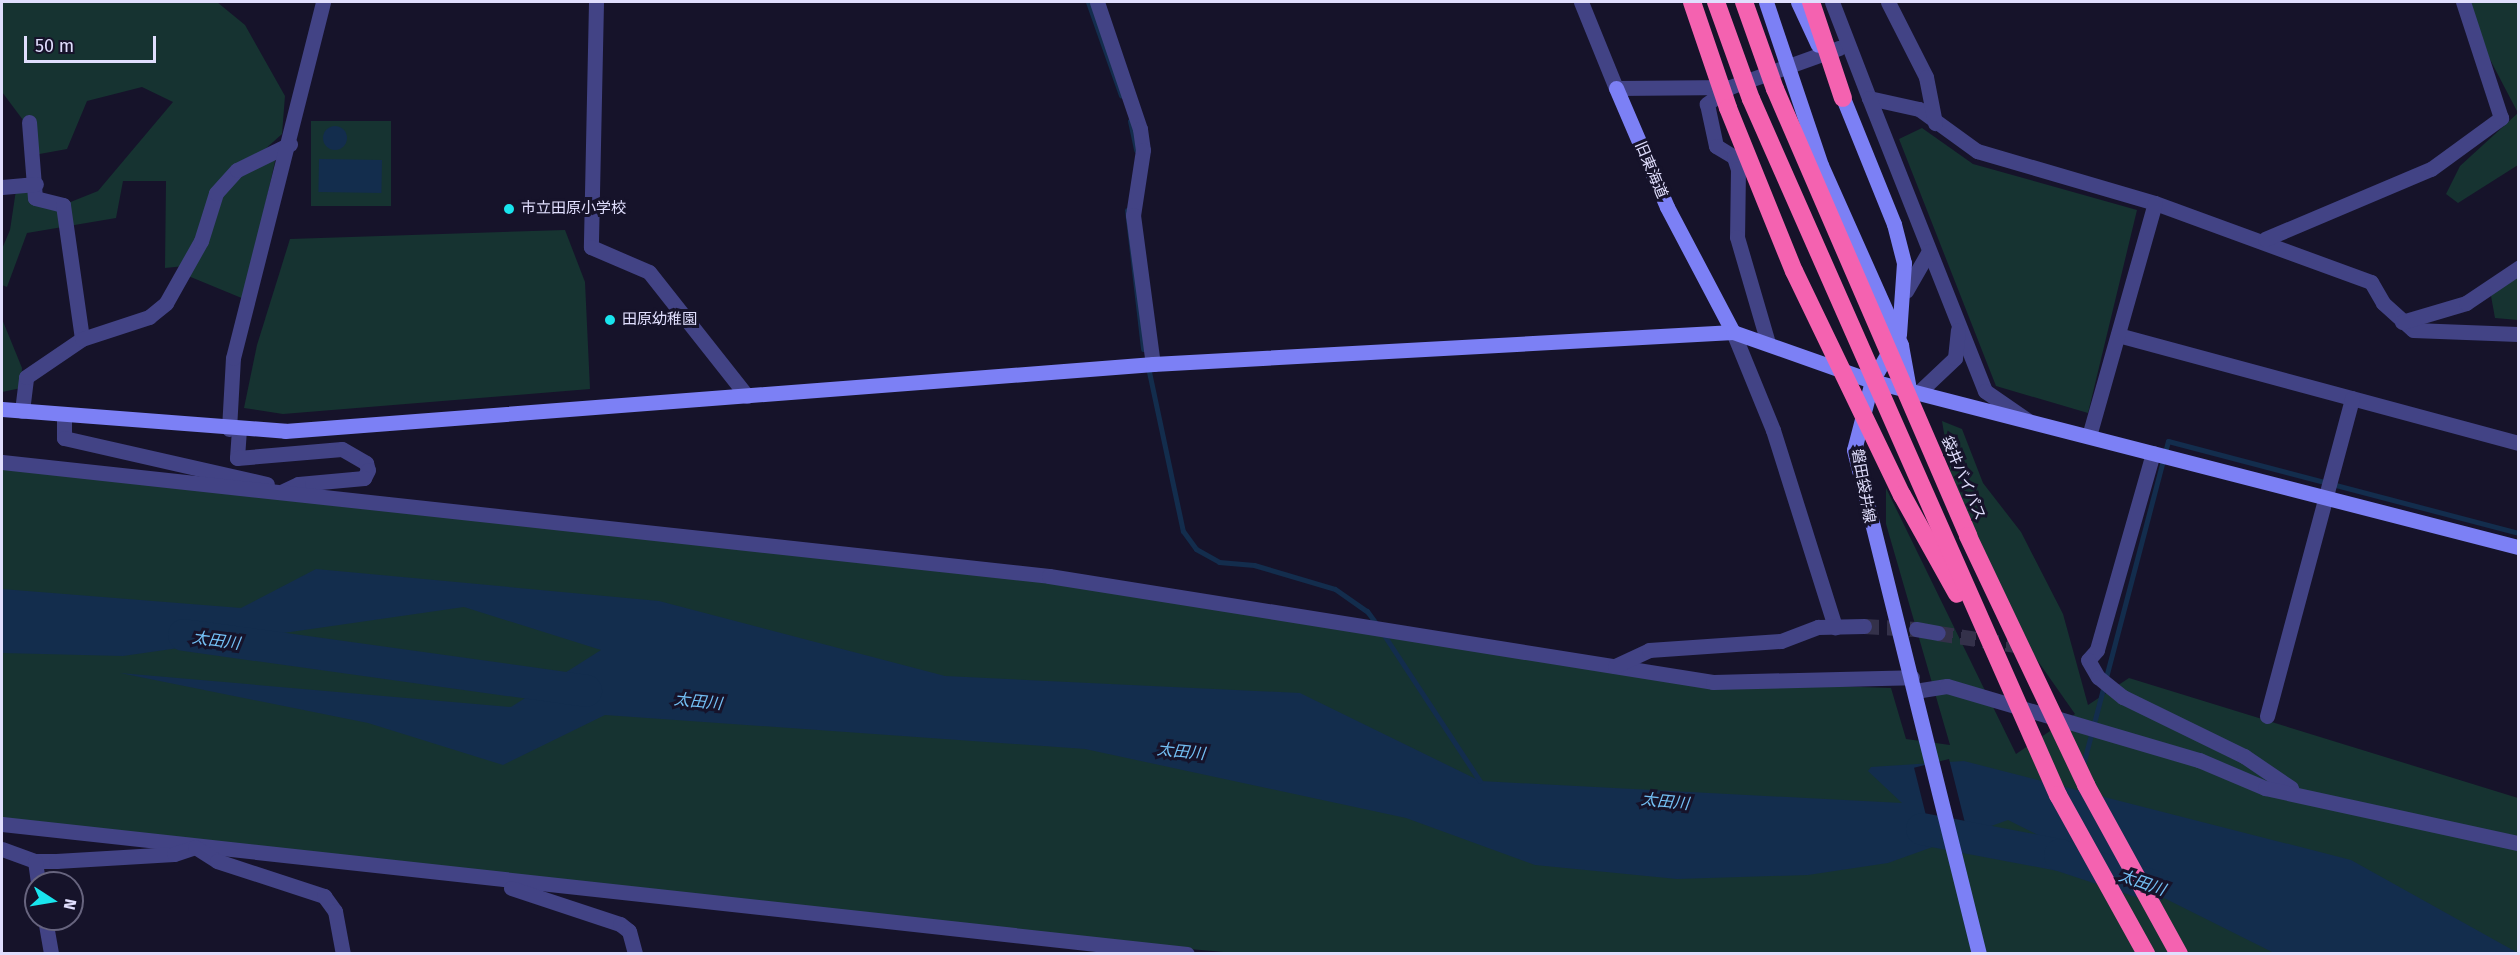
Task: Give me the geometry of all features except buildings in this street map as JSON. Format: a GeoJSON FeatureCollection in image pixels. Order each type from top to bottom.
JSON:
{"type":"FeatureCollection","features":[{"type":"Feature","properties":{"kind":"highway"},"geometry":{"type":"LineString","coordinates":[[1692,2],[1728,108],[1794,271],[1902,495],[2012,692]]}},
{"type":"Feature","properties":{"kind":"highway"},"geometry":{"type":"LineString","coordinates":[[1716,2],[1751,99],[2058,795],[2146,954]]}},
{"type":"Feature","properties":{"kind":"highway","name":"袋井バイパス"},"geometry":{"type":"LineString","coordinates":[[1744,2],[1775,89],[1915,397],[2086,785],[2179,954]]}},
{"type":"Feature","properties":{"kind":"highway"},"geometry":{"type":"LineString","coordinates":[[1811,2],[1843,98]]}},
{"type":"Feature","properties":{"kind":"street"},"geometry":{"type":"LineString","coordinates":[[64,414],[64,438],[248,477],[284,491],[298,484],[364,478],[368,470],[366,463],[342,449],[237,458],[234,429],[233,358],[290,144],[323,2]]}},
{"type":"Feature","properties":{"kind":"street"},"geometry":{"type":"LineString","coordinates":[[596,2],[591,246],[649,272],[747,396]]}},
{"type":"Feature","properties":{"kind":"street"},"geometry":{"type":"LineString","coordinates":[[1097,2],[1140,129],[1143,150],[1133,215],[1153,364]]}},
{"type":"Feature","properties":{"kind":"street","name":"旧東海道"},"geometry":{"type":"LineString","coordinates":[[1581,2],[1667,207],[1733,332]]}},
{"type":"Feature","properties":{"kind":"street"},"geometry":{"type":"LineString","coordinates":[[1766,2],[1821,165],[1901,345],[1915,397]]}},
{"type":"Feature","properties":{"kind":"street","name":"磐田袋井線"},"geometry":{"type":"LineString","coordinates":[[1798,2],[1843,98],[1894,224],[1904,263],[1905,291],[1899,334],[1872,381],[1854,450],[1979,954]]}},
{"type":"Feature","properties":{"kind":"street"},"geometry":{"type":"LineString","coordinates":[[1832,2],[1985,391],[2027,420]]}},
{"type":"Feature","properties":{"kind":"street"},"geometry":{"type":"LineString","coordinates":[[1888,2],[1926,77],[1935,123]]}},
{"type":"Feature","properties":{"kind":"street"},"geometry":{"type":"LineString","coordinates":[[2265,239],[2432,169],[2501,118],[2463,2]]}},
{"type":"Feature","properties":{"kind":"street"},"geometry":{"type":"LineString","coordinates":[[1768,343],[1737,237],[1738,169],[1734,156],[1716,146],[1707,104],[1730,87],[1847,45]]}},
{"type":"Feature","properties":{"kind":"street"},"geometry":{"type":"LineString","coordinates":[[1616,88],[1730,87]]}},
{"type":"Feature","properties":{"kind":"street"},"geometry":{"type":"LineString","coordinates":[[1869,99],[1919,109],[1935,123],[1977,151],[2155,203],[2265,239],[2371,282],[2402,322],[2413,330],[2518,334]]}},
{"type":"Feature","properties":{"kind":"street"},"geometry":{"type":"LineString","coordinates":[[29,122],[36,184],[35,198],[63,205],[82,339]]}},
{"type":"Feature","properties":{"kind":"street"},"geometry":{"type":"LineString","coordinates":[[22,411],[26,377],[82,339],[149,317],[166,303],[201,241],[216,193],[237,170],[290,144]]}},
{"type":"Feature","properties":{"kind":"street"},"geometry":{"type":"LineString","coordinates":[[2,187],[36,184]]}},
{"type":"Feature","properties":{"kind":"street"},"geometry":{"type":"LineString","coordinates":[[2090,436],[2155,203]]}},
{"type":"Feature","properties":{"kind":"street"},"geometry":{"type":"LineString","coordinates":[[1905,291],[1929,251]]}},
{"type":"Feature","properties":{"kind":"street"},"geometry":{"type":"LineString","coordinates":[[2402,322],[2466,303],[2518,268]]}},
{"type":"Feature","properties":{"kind":"street"},"geometry":{"type":"LineString","coordinates":[[1915,397],[1955,358],[1958,327]]}},
{"type":"Feature","properties":{"kind":"street"},"geometry":{"type":"LineString","coordinates":[[1733,332],[1773,430],[1834,627]]}},
{"type":"Feature","properties":{"kind":"street"},"geometry":{"type":"LineString","coordinates":[[2,409],[234,429],[285,431],[1153,364],[1733,332],[1915,397],[2027,420],[2518,547]]}},
{"type":"Feature","properties":{"kind":"street"},"geometry":{"type":"LineString","coordinates":[[2118,335],[2518,443]]}},
{"type":"Feature","properties":{"kind":"street"},"geometry":{"type":"LineString","coordinates":[[2267,716],[2352,399]]}},
{"type":"Feature","properties":{"kind":"street"},"geometry":{"type":"LineString","coordinates":[[2153,453],[2097,650],[2088,660],[2098,677],[2123,697],[2244,756],[2280,783],[2318,800]]}},
{"type":"Feature","properties":{"kind":"street"},"geometry":{"type":"LineString","coordinates":[[2,462],[284,491],[394,508],[1049,576],[1614,666],[1752,684],[1915,691],[1947,686],[2114,732],[2265,788],[2518,843]]}},
{"type":"Feature","properties":{"kind":"street"},"geometry":{"type":"LineString","coordinates":[[1614,666],[1649,650],[1781,641],[1834,627],[1864,626]]}},
{"type":"Feature","properties":{"kind":"street"},"geometry":{"type":"LineString","coordinates":[[1916,629],[1938,633]]}},
{"type":"Feature","properties":{"kind":"street"},"geometry":{"type":"LineString","coordinates":[[2,824],[488,880],[1140,951],[1186,954]]}},
{"type":"Feature","properties":{"kind":"street"},"geometry":{"type":"LineString","coordinates":[[2,849],[34,861],[174,854],[195,847]]}},
{"type":"Feature","properties":{"kind":"street"},"geometry":{"type":"LineString","coordinates":[[195,847],[217,861],[324,896],[335,911],[343,954]]}},
{"type":"Feature","properties":{"kind":"street"},"geometry":{"type":"LineString","coordinates":[[34,861],[36,871]]}},
{"type":"Feature","properties":{"kind":"street"},"geometry":{"type":"LineString","coordinates":[[488,880],[620,924],[629,931],[635,954]]}},
{"type":"Feature","properties":{"kind":"street"},"geometry":{"type":"LineString","coordinates":[[47,931],[51,954]]}},
{"type":"Feature","properties":{"kind":"green space"},"geometry":{"type":"Polygon","coordinates":[[[2,2],[217,2],[245,25],[285,96],[282,134],[236,175],[276,157],[244,299],[181,273],[185,266],[165,268],[166,181],[123,181],[116,218],[27,233],[7,287],[2,285],[2,249],[10,230],[16,190],[36,184],[35,198],[63,205],[98,191],[173,102],[142,87],[87,101],[67,149],[34,155],[26,124],[2,92],[2,2]]]}},
{"type":"Feature","properties":{"kind":"green space"},"geometry":{"type":"Polygon","coordinates":[[[2460,2],[2518,2],[2518,113],[2460,2]]]}},
{"type":"Feature","properties":{"kind":"green space"},"geometry":{"type":"Polygon","coordinates":[[[2518,113],[2518,165],[2458,203],[2446,194],[2460,166],[2518,113]]]}},
{"type":"Feature","properties":{"kind":"green space"},"geometry":{"type":"Polygon","coordinates":[[[311,121],[391,121],[391,206],[311,206],[311,121]]]}},
{"type":"Feature","properties":{"kind":"green space"},"geometry":{"type":"Polygon","coordinates":[[[1922,128],[1973,164],[2137,210],[2088,413],[1996,386],[1899,139],[1922,128]]]}},
{"type":"Feature","properties":{"kind":"green space"},"geometry":{"type":"Polygon","coordinates":[[[565,230],[585,282],[590,389],[283,414],[244,408],[257,345],[290,239],[565,230]]]}},
{"type":"Feature","properties":{"kind":"green space"},"geometry":{"type":"Polygon","coordinates":[[[2518,270],[2518,320],[2495,318],[2491,296],[2518,270]]]}},
{"type":"Feature","properties":{"kind":"green space"},"geometry":{"type":"Polygon","coordinates":[[[2,319],[22,368],[21,388],[2,392],[2,319]]]}},
{"type":"Feature","properties":{"kind":"green space"},"geometry":{"type":"Polygon","coordinates":[[[1942,421],[1962,429],[1983,483],[2021,532],[2063,614],[2088,705],[2129,678],[2518,798],[2518,953],[1235,953],[961,929],[2,820],[2,462],[1264,607],[1713,682],[1891,688],[1906,739],[1950,745],[1886,524],[1886,488],[2016,754],[2075,714],[2028,647],[1953,487],[1942,421]]]}},
{"type":"Feature","properties":{"kind":"water"},"geometry":{"type":"Polygon","coordinates":[[[335,126],[340,127],[346,133],[346,143],[340,149],[335,150],[330,149],[324,143],[323,138],[324,133],[330,127],[335,126]]]}},
{"type":"Feature","properties":{"kind":"water"},"geometry":{"type":"Polygon","coordinates":[[[319,159],[382,160],[381,193],[318,192],[319,159]]]}},
{"type":"Feature","properties":{"kind":"water"},"geometry":{"type":"Polygon","coordinates":[[[316,569],[659,601],[945,676],[1300,693],[1480,781],[1902,803],[1868,771],[1871,767],[1964,761],[2351,860],[2518,953],[2274,953],[2008,820],[1888,863],[1808,875],[1677,879],[1535,865],[1406,818],[1085,749],[605,715],[503,765],[368,723],[120,673],[511,707],[601,650],[464,607],[123,656],[2,653],[2,589],[241,608],[316,569]]]}},
{"type":"Feature","properties":{"kind":"pier"},"geometry":{"type":"Polygon","coordinates":[[[1949,759],[1969,838],[1934,846],[1914,768],[1949,759]]]}},
{"type":"Feature","properties":{"kind":"waterway"},"geometry":{"type":"LineString","coordinates":[[1088,2],[1121,95]]}},
{"type":"Feature","properties":{"kind":"waterway"},"geometry":{"type":"LineString","coordinates":[[1130,121],[1136,150]]}},
{"type":"Feature","properties":{"kind":"waterway"},"geometry":{"type":"LineString","coordinates":[[1127,210],[1143,349]]}},
{"type":"Feature","properties":{"kind":"waterway"},"geometry":{"type":"LineString","coordinates":[[1148,367],[1183,531],[1196,549],[1219,562],[1254,565],[1335,589],[1367,611],[1377,625]]}},
{"type":"Feature","properties":{"kind":"waterway"},"geometry":{"type":"LineString","coordinates":[[2083,765],[2168,441],[2518,533]]}},
{"type":"Feature","properties":{"kind":"waterway"},"geometry":{"type":"LineString","coordinates":[[1382,632],[1480,781]]}},
{"type":"Feature","properties":{"kind":"waterway","name":"太田川"},"geometry":{"type":"LineString","coordinates":[[184,635],[586,691]]}},
{"type":"Feature","properties":{"kind":"waterway","name":"太田川"},"geometry":{"type":"LineString","coordinates":[[1922,829],[2060,855],[2153,886]]}},
{"type":"Feature","properties":{"kind":"waterway"},"geometry":{"type":"LineString","coordinates":[[2060,855],[2063,841]]}},
{"type":"Feature","properties":{"kind":"tunnel"},"geometry":{"type":"LineString","coordinates":[[1864,626],[1916,629]]}},
{"type":"Feature","properties":{"kind":"tunnel"},"geometry":{"type":"LineString","coordinates":[[1938,633],[2028,647]]}},
{"type":"Feature","properties":{"kind":"place","name":"市立田原小学校"},"geometry":{"type":"Point","coordinates":[509,209]}},
{"type":"Feature","properties":{"kind":"place","name":"田原幼稚園"},"geometry":{"type":"Point","coordinates":[610,320]}}]}
